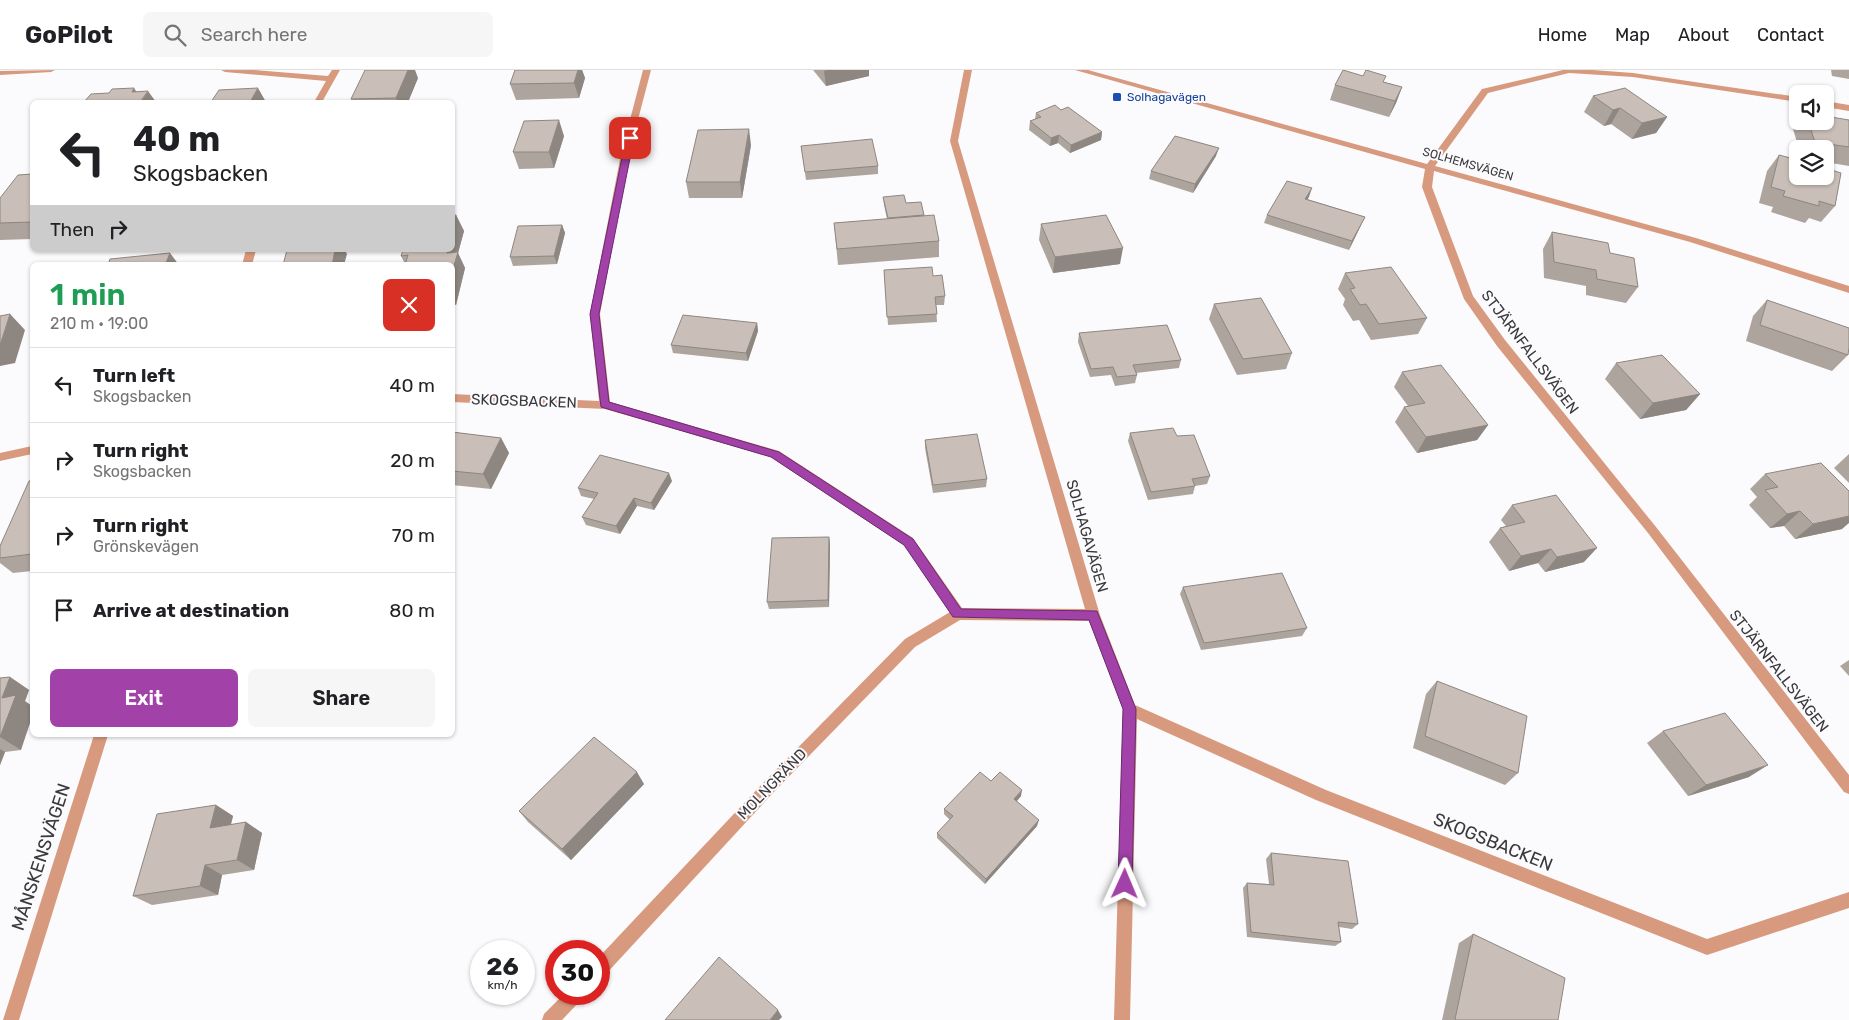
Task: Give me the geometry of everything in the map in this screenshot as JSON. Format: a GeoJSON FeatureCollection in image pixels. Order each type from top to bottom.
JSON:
{"type":"FeatureCollection","features":[{"type":"Feature","properties":{"kind":"street"},"geometry":{"type":"LineString","coordinates":[[0,73],[51,70]]}},
{"type":"Feature","properties":{"kind":"street"},"geometry":{"type":"LineString","coordinates":[[225,70],[330,80]]}},
{"type":"Feature","properties":{"kind":"street"},"geometry":{"type":"LineString","coordinates":[[319,100],[336,70]]}},
{"type":"Feature","properties":{"kind":"street"},"geometry":{"type":"LineString","coordinates":[[604,404],[595,314],[625,154],[647,70]]}},
{"type":"Feature","properties":{"kind":"street","name":"SOLHAGAVÄGEN"},"geometry":{"type":"LineString","coordinates":[[968,70],[954,141],[1093,615],[1130,709],[1122,1020]]}},
{"type":"Feature","properties":{"kind":"street","name":"SOLHEMSVÄGEN"},"geometry":{"type":"LineString","coordinates":[[1079,70],[1693,240],[1849,290]]}},
{"type":"Feature","properties":{"kind":"street"},"geometry":{"type":"LineString","coordinates":[[1430,166],[1485,91],[1569,71],[1633,75],[1789,99]]}},
{"type":"Feature","properties":{"kind":"street"},"geometry":{"type":"LineString","coordinates":[[1834,106],[1849,108]]}},
{"type":"Feature","properties":{"kind":"street","name":"STJÄRNFALLSVÄGEN"},"geometry":{"type":"LineString","coordinates":[[1430,166],[1427,187],[1468,297],[1501,343],[1652,530],[1849,787]]}},
{"type":"Feature","properties":{"kind":"street","name":"SKOGSBACKEN"},"geometry":{"type":"LineString","coordinates":[[455,398],[604,404],[775,454],[908,542],[958,614]]}},
{"type":"Feature","properties":{"kind":"street"},"geometry":{"type":"LineString","coordinates":[[0,457],[30,450]]}},
{"type":"Feature","properties":{"kind":"street"},"geometry":{"type":"LineString","coordinates":[[958,614],[1093,615]]}},
{"type":"Feature","properties":{"kind":"street","name":"MOLNGRÄND"},"geometry":{"type":"LineString","coordinates":[[610,956],[767,789],[910,643],[958,614]]}},
{"type":"Feature","properties":{"kind":"street","name":"SKOGSBACKEN"},"geometry":{"type":"LineString","coordinates":[[1130,709],[1321,795],[1707,947],[1849,900]]}},
{"type":"Feature","properties":{"kind":"street","name":"MÅNSKENSVÄGEN"},"geometry":{"type":"LineString","coordinates":[[11,1020],[100,737]]}},
{"type":"Feature","properties":{"kind":"street"},"geometry":{"type":"LineString","coordinates":[[550,1020],[564,1005]]}},
{"type":"Feature","properties":{"kind":"building"},"geometry":{"type":"Polygon","coordinates":[[[365,70],[408,70],[396,98],[351,99],[365,70]]]}},
{"type":"Feature","properties":{"kind":"building"},"geometry":{"type":"Polygon","coordinates":[[[515,70],[578,70],[574,83],[510,84],[515,70]]]}},
{"type":"Feature","properties":{"kind":"building"},"geometry":{"type":"Polygon","coordinates":[[[1343,70],[1363,76],[1366,70],[1386,76],[1383,82],[1402,87],[1395,101],[1335,85],[1343,70]]]}},
{"type":"Feature","properties":{"kind":"building"},"geometry":{"type":"Polygon","coordinates":[[[134,88],[132,92],[148,91],[141,100],[86,100],[91,94],[109,93],[112,89],[134,88]]]}},
{"type":"Feature","properties":{"kind":"building"},"geometry":{"type":"Polygon","coordinates":[[[258,88],[251,100],[212,100],[219,90],[258,88]]]}},
{"type":"Feature","properties":{"kind":"building"},"geometry":{"type":"Polygon","coordinates":[[[1625,88],[1667,117],[1642,123],[1620,108],[1613,110],[1593,96],[1625,88]]]}},
{"type":"Feature","properties":{"kind":"building"},"geometry":{"type":"Polygon","coordinates":[[[1055,105],[1061,110],[1068,107],[1102,132],[1071,145],[1059,135],[1051,138],[1030,121],[1041,117],[1036,113],[1055,105]]]}},
{"type":"Feature","properties":{"kind":"building"},"geometry":{"type":"Polygon","coordinates":[[[1834,118],[1849,120],[1849,147],[1834,145],[1834,140],[1814,140],[1811,130],[1834,130],[1834,118]]]}},
{"type":"Feature","properties":{"kind":"building"},"geometry":{"type":"Polygon","coordinates":[[[559,120],[549,152],[513,152],[524,121],[559,120]]]}},
{"type":"Feature","properties":{"kind":"building"},"geometry":{"type":"Polygon","coordinates":[[[749,129],[740,182],[686,182],[698,130],[749,129]]]}},
{"type":"Feature","properties":{"kind":"building"},"geometry":{"type":"Polygon","coordinates":[[[1175,136],[1219,148],[1195,184],[1151,171],[1175,136]]]}},
{"type":"Feature","properties":{"kind":"building"},"geometry":{"type":"Polygon","coordinates":[[[872,139],[878,166],[805,172],[801,146],[872,139]]]}},
{"type":"Feature","properties":{"kind":"building"},"geometry":{"type":"Polygon","coordinates":[[[1779,155],[1789,158],[1789,185],[1834,185],[1834,171],[1841,173],[1835,206],[1819,201],[1819,206],[1783,196],[1785,191],[1771,187],[1779,155]]]}},
{"type":"Feature","properties":{"kind":"building"},"geometry":{"type":"Polygon","coordinates":[[[30,174],[30,222],[0,223],[0,198],[18,175],[30,174]]]}},
{"type":"Feature","properties":{"kind":"building"},"geometry":{"type":"Polygon","coordinates":[[[1287,181],[1312,188],[1305,199],[1365,217],[1352,241],[1267,215],[1287,181]]]}},
{"type":"Feature","properties":{"kind":"building"},"geometry":{"type":"Polygon","coordinates":[[[904,195],[906,203],[921,202],[924,215],[888,218],[883,197],[904,195]]]}},
{"type":"Feature","properties":{"kind":"building"},"geometry":{"type":"Polygon","coordinates":[[[934,215],[939,241],[837,249],[834,223],[934,215]]]}},
{"type":"Feature","properties":{"kind":"building"},"geometry":{"type":"Polygon","coordinates":[[[1106,215],[1123,248],[1055,257],[1041,224],[1106,215]]]}},
{"type":"Feature","properties":{"kind":"building"},"geometry":{"type":"Polygon","coordinates":[[[562,225],[554,256],[510,257],[518,226],[562,225]]]}},
{"type":"Feature","properties":{"kind":"building"},"geometry":{"type":"Polygon","coordinates":[[[1552,232],[1608,243],[1610,253],[1634,258],[1638,287],[1597,279],[1596,270],[1554,262],[1552,232]]]}},
{"type":"Feature","properties":{"kind":"building"},"geometry":{"type":"Polygon","coordinates":[[[286,252],[335,252],[333,262],[284,262],[286,252]]]}},
{"type":"Feature","properties":{"kind":"building"},"geometry":{"type":"Polygon","coordinates":[[[402,252],[458,252],[455,262],[406,262],[408,255],[401,256],[402,252]]]}},
{"type":"Feature","properties":{"kind":"building"},"geometry":{"type":"Polygon","coordinates":[[[170,253],[166,262],[109,262],[110,259],[170,253]]]}},
{"type":"Feature","properties":{"kind":"building"},"geometry":{"type":"Polygon","coordinates":[[[932,267],[933,276],[942,275],[945,296],[935,297],[937,314],[887,317],[884,270],[932,267]]]}},
{"type":"Feature","properties":{"kind":"building"},"geometry":{"type":"Polygon","coordinates":[[[1391,267],[1427,318],[1379,324],[1366,304],[1360,305],[1350,289],[1355,288],[1345,273],[1391,267]]]}},
{"type":"Feature","properties":{"kind":"building"},"geometry":{"type":"Polygon","coordinates":[[[1261,298],[1292,353],[1243,359],[1214,304],[1261,298]]]}},
{"type":"Feature","properties":{"kind":"building"},"geometry":{"type":"Polygon","coordinates":[[[1767,300],[1849,328],[1848,355],[1760,325],[1767,300]]]}},
{"type":"Feature","properties":{"kind":"building"},"geometry":{"type":"Polygon","coordinates":[[[10,314],[0,345],[0,316],[10,314]]]}},
{"type":"Feature","properties":{"kind":"building"},"geometry":{"type":"Polygon","coordinates":[[[683,315],[757,323],[746,353],[671,345],[683,315]]]}},
{"type":"Feature","properties":{"kind":"building"},"geometry":{"type":"Polygon","coordinates":[[[1167,325],[1181,360],[1133,365],[1137,375],[1117,377],[1113,367],[1091,369],[1079,333],[1167,325]]]}},
{"type":"Feature","properties":{"kind":"building"},"geometry":{"type":"Polygon","coordinates":[[[1662,355],[1700,394],[1653,403],[1616,363],[1662,355]]]}},
{"type":"Feature","properties":{"kind":"building"},"geometry":{"type":"Polygon","coordinates":[[[1441,365],[1488,425],[1426,437],[1404,407],[1425,403],[1402,372],[1441,365]]]}},
{"type":"Feature","properties":{"kind":"building"},"geometry":{"type":"Polygon","coordinates":[[[1173,428],[1177,436],[1194,435],[1210,476],[1192,479],[1195,486],[1151,492],[1130,433],[1173,428]]]}},
{"type":"Feature","properties":{"kind":"building"},"geometry":{"type":"Polygon","coordinates":[[[455,432],[501,438],[483,474],[455,471],[455,432]]]}},
{"type":"Feature","properties":{"kind":"building"},"geometry":{"type":"Polygon","coordinates":[[[977,434],[987,479],[933,485],[925,440],[977,434]]]}},
{"type":"Feature","properties":{"kind":"building"},"geometry":{"type":"Polygon","coordinates":[[[600,455],[669,473],[651,503],[634,498],[616,526],[582,517],[598,493],[578,488],[600,455]]]}},
{"type":"Feature","properties":{"kind":"building"},"geometry":{"type":"Polygon","coordinates":[[[1821,463],[1849,491],[1849,516],[1813,524],[1800,511],[1787,514],[1765,490],[1778,487],[1765,474],[1821,463]]]}},
{"type":"Feature","properties":{"kind":"building"},"geometry":{"type":"Polygon","coordinates":[[[29,481],[30,554],[0,558],[0,546],[29,481]]]}},
{"type":"Feature","properties":{"kind":"building"},"geometry":{"type":"Polygon","coordinates":[[[1556,495],[1597,548],[1557,557],[1551,549],[1521,556],[1500,528],[1525,522],[1512,505],[1556,495]]]}},
{"type":"Feature","properties":{"kind":"building"},"geometry":{"type":"Polygon","coordinates":[[[829,537],[828,600],[767,602],[772,538],[829,537]]]}},
{"type":"Feature","properties":{"kind":"building"},"geometry":{"type":"Polygon","coordinates":[[[1282,573],[1307,628],[1204,643],[1183,587],[1282,573]]]}},
{"type":"Feature","properties":{"kind":"building"},"geometry":{"type":"Polygon","coordinates":[[[10,677],[2,698],[16,695],[0,737],[0,678],[10,677]]]}},
{"type":"Feature","properties":{"kind":"building"},"geometry":{"type":"Polygon","coordinates":[[[1437,681],[1527,716],[1518,773],[1425,736],[1437,681]]]}},
{"type":"Feature","properties":{"kind":"building"},"geometry":{"type":"Polygon","coordinates":[[[1725,713],[1768,765],[1706,785],[1663,731],[1725,713]]]}},
{"type":"Feature","properties":{"kind":"building"},"geometry":{"type":"Polygon","coordinates":[[[594,737],[637,772],[562,849],[519,811],[594,737]]]}},
{"type":"Feature","properties":{"kind":"building"},"geometry":{"type":"Polygon","coordinates":[[[980,772],[991,781],[1000,772],[1022,790],[1014,799],[1039,820],[986,879],[937,833],[953,816],[944,809],[980,772]]]}},
{"type":"Feature","properties":{"kind":"building"},"geometry":{"type":"Polygon","coordinates":[[[216,805],[210,828],[246,822],[237,860],[205,865],[200,886],[133,896],[157,814],[216,805]]]}},
{"type":"Feature","properties":{"kind":"building"},"geometry":{"type":"Polygon","coordinates":[[[1271,853],[1348,861],[1358,924],[1338,922],[1341,942],[1251,932],[1247,883],[1274,885],[1271,853]]]}},
{"type":"Feature","properties":{"kind":"building"},"geometry":{"type":"Polygon","coordinates":[[[1473,934],[1565,978],[1558,1020],[1455,1019],[1473,934]]]}},
{"type":"Feature","properties":{"kind":"building"},"geometry":{"type":"Polygon","coordinates":[[[719,957],[778,1010],[770,1020],[665,1020],[719,957]]]}},
{"type":"Feature","properties":{"kind":"place","name":"Solhagavägen"},"geometry":{"type":"Point","coordinates":[1117,97]}},
{"type":"Feature","properties":{"kind":"route"},"geometry":{"type":"LineString","coordinates":[[630,138],[625,154],[595,314],[604,404],[775,454],[908,542],[958,614],[1093,615],[1130,709],[1125,884]]}}]}
